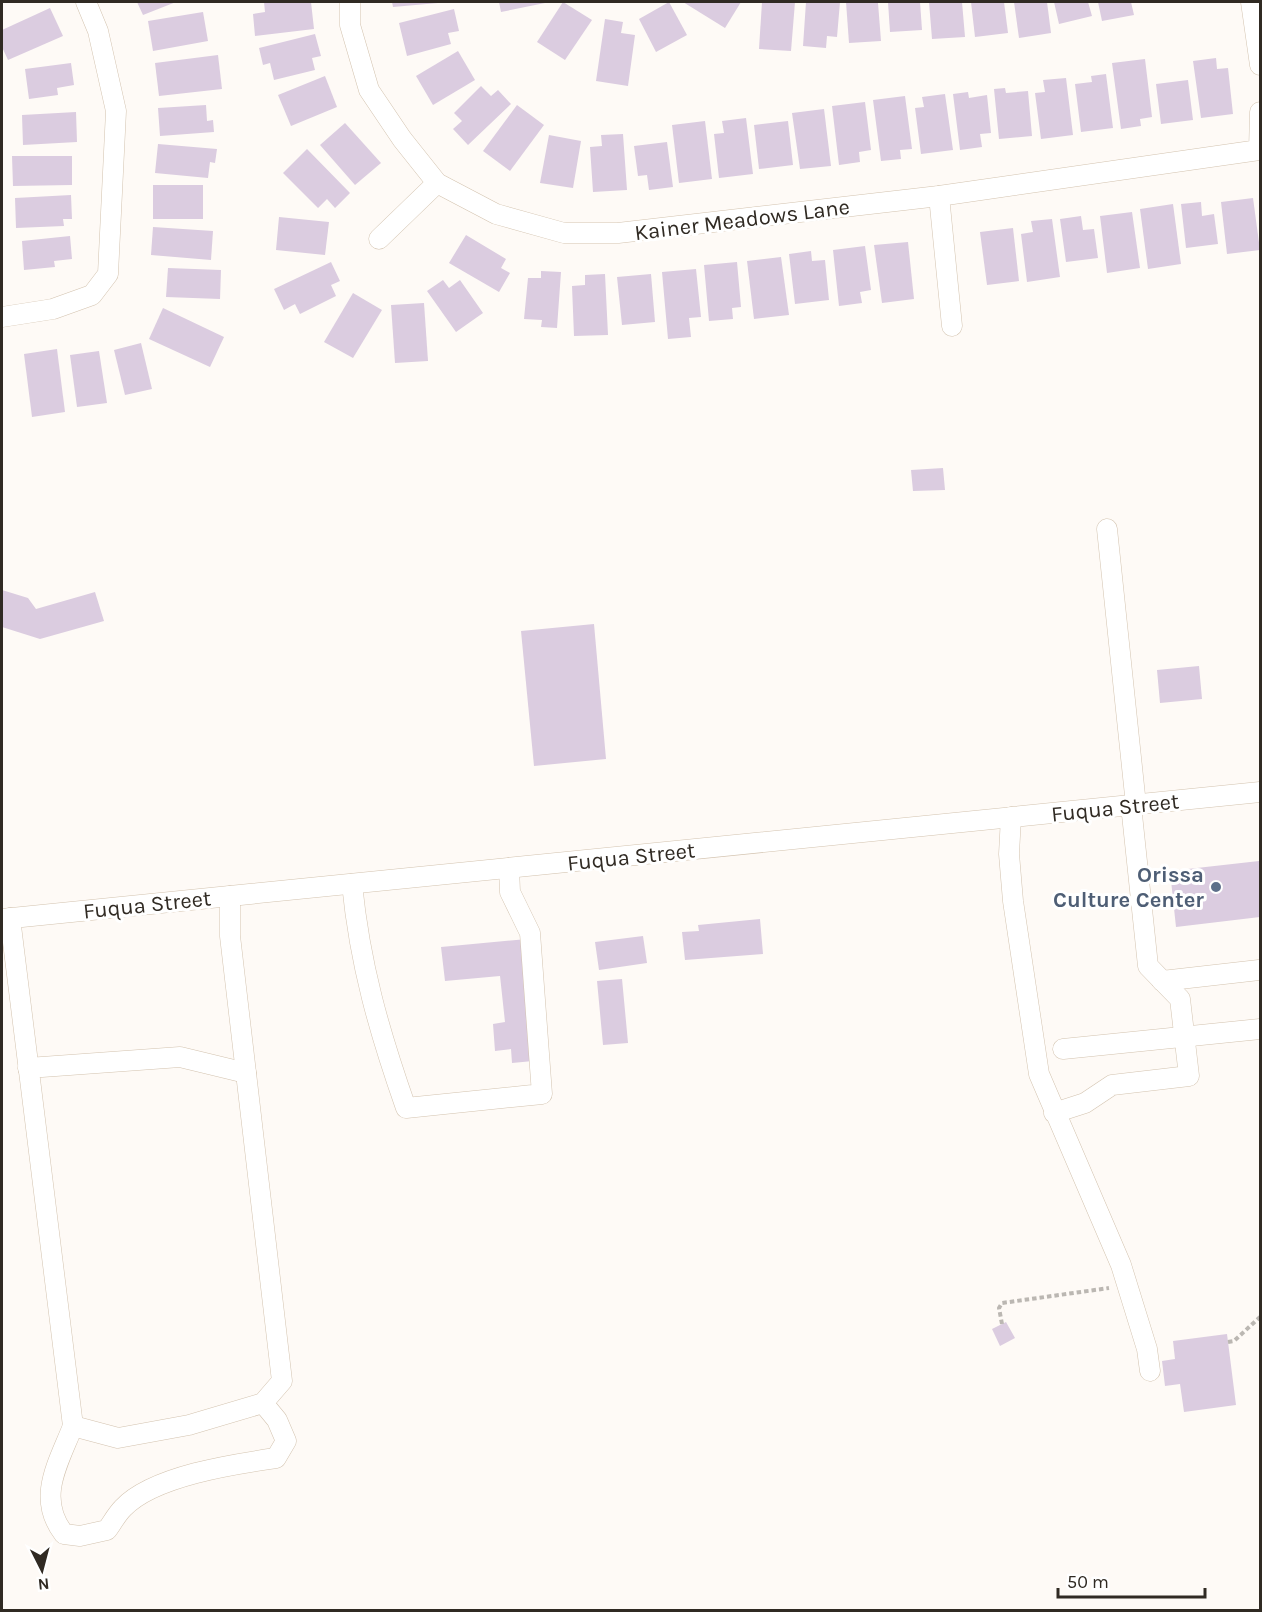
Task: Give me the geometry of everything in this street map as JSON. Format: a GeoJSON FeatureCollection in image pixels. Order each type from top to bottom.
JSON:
{"type":"FeatureCollection","features":[{"type":"Feature","properties":{"kind":"street"},"geometry":{"type":"LineString","coordinates":[[2,317],[53,309],[92,295],[108,274],[116,111],[98,31],[86,2]]}},
{"type":"Feature","properties":{"kind":"street","name":"Kainer Meadows Lane"},"geometry":{"type":"LineString","coordinates":[[350,2],[350,25],[369,90],[402,139],[437,183],[496,214],[564,233],[618,233],[939,196],[1259,150]]}},
{"type":"Feature","properties":{"kind":"street"},"geometry":{"type":"LineString","coordinates":[[1251,2],[1260,64]]}},
{"type":"Feature","properties":{"kind":"street"},"geometry":{"type":"LineString","coordinates":[[1259,150],[1260,112]]}},
{"type":"Feature","properties":{"kind":"street"},"geometry":{"type":"LineString","coordinates":[[379,239],[437,183]]}},
{"type":"Feature","properties":{"kind":"street"},"geometry":{"type":"LineString","coordinates":[[939,196],[952,326]]}},
{"type":"Feature","properties":{"kind":"street"},"geometry":{"type":"LineString","coordinates":[[1054,1113],[1085,1103],[1112,1085],[1189,1076],[1180,999],[1148,966],[1107,529]]}},
{"type":"Feature","properties":{"kind":"street","name":"Fuqua Street"},"geometry":{"type":"LineString","coordinates":[[6,918],[1260,792]]}},
{"type":"Feature","properties":{"kind":"street"},"geometry":{"type":"LineString","coordinates":[[1011,818],[1009,854],[1013,901],[1039,1074],[1121,1265],[1147,1349],[1150,1371]]}},
{"type":"Feature","properties":{"kind":"street"},"geometry":{"type":"LineString","coordinates":[[352,884],[358,943],[382,1041],[406,1108],[542,1094],[530,933],[510,892],[509,868]]}},
{"type":"Feature","properties":{"kind":"street"},"geometry":{"type":"LineString","coordinates":[[73,1426],[118,1438],[189,1425],[263,1403],[282,1381],[230,936],[230,896]]}},
{"type":"Feature","properties":{"kind":"street"},"geometry":{"type":"LineString","coordinates":[[6,918],[28,1068],[73,1426],[50,1486],[53,1520],[64,1534],[80,1536],[107,1530],[123,1507],[150,1488],[230,1464],[276,1458],[286,1441],[277,1420],[263,1403]]}},
{"type":"Feature","properties":{"kind":"street"},"geometry":{"type":"LineString","coordinates":[[1162,981],[1258,970]]}},
{"type":"Feature","properties":{"kind":"street"},"geometry":{"type":"LineString","coordinates":[[1063,1049],[1260,1029]]}},
{"type":"Feature","properties":{"kind":"street"},"geometry":{"type":"LineString","coordinates":[[28,1068],[180,1057],[246,1073]]}},
{"type":"Feature","properties":{"kind":"path"},"geometry":{"type":"LineString","coordinates":[[1002,1324],[999,1308],[1002,1303],[1105,1289]]}},
{"type":"Feature","properties":{"kind":"path"},"geometry":{"type":"LineString","coordinates":[[1228,1342],[1233,1341],[1260,1317]]}},
{"type":"Feature","properties":{"kind":"building"},"geometry":{"type":"Polygon","coordinates":[[[137,2],[176,2],[143,15],[137,2]]]}},
{"type":"Feature","properties":{"kind":"building"},"geometry":{"type":"Polygon","coordinates":[[[264,2],[311,2],[314,29],[255,36],[253,14],[265,12],[264,2]]]}},
{"type":"Feature","properties":{"kind":"building"},"geometry":{"type":"Polygon","coordinates":[[[392,2],[438,2],[438,3],[393,7],[392,2]]]}},
{"type":"Feature","properties":{"kind":"building"},"geometry":{"type":"Polygon","coordinates":[[[499,2],[545,2],[545,3],[501,12],[499,2]]]}},
{"type":"Feature","properties":{"kind":"building"},"geometry":{"type":"Polygon","coordinates":[[[563,2],[592,20],[565,60],[537,42],[563,2]]]}},
{"type":"Feature","properties":{"kind":"building"},"geometry":{"type":"Polygon","coordinates":[[[669,2],[687,35],[656,52],[639,19],[669,2]]]}},
{"type":"Feature","properties":{"kind":"building"},"geometry":{"type":"Polygon","coordinates":[[[683,2],[741,2],[725,28],[683,2]]]}},
{"type":"Feature","properties":{"kind":"building"},"geometry":{"type":"Polygon","coordinates":[[[762,2],[795,2],[791,51],[759,49],[762,2]]]}},
{"type":"Feature","properties":{"kind":"building"},"geometry":{"type":"Polygon","coordinates":[[[806,2],[840,2],[837,37],[827,36],[826,48],[803,46],[806,2]]]}},
{"type":"Feature","properties":{"kind":"building"},"geometry":{"type":"Polygon","coordinates":[[[846,2],[878,3],[881,41],[849,43],[846,2]]]}},
{"type":"Feature","properties":{"kind":"building"},"geometry":{"type":"Polygon","coordinates":[[[888,2],[920,2],[922,30],[890,32],[888,2]]]}},
{"type":"Feature","properties":{"kind":"building"},"geometry":{"type":"Polygon","coordinates":[[[929,2],[962,2],[965,37],[932,39],[929,2]]]}},
{"type":"Feature","properties":{"kind":"building"},"geometry":{"type":"Polygon","coordinates":[[[971,2],[1004,2],[1008,33],[975,37],[971,2]]]}},
{"type":"Feature","properties":{"kind":"building"},"geometry":{"type":"Polygon","coordinates":[[[1014,2],[1047,2],[1051,33],[1019,38],[1014,2]]]}},
{"type":"Feature","properties":{"kind":"building"},"geometry":{"type":"Polygon","coordinates":[[[1054,2],[1088,2],[1092,16],[1059,24],[1054,2]]]}},
{"type":"Feature","properties":{"kind":"building"},"geometry":{"type":"Polygon","coordinates":[[[1098,2],[1131,2],[1134,15],[1102,21],[1098,2]]]}},
{"type":"Feature","properties":{"kind":"building"},"geometry":{"type":"Polygon","coordinates":[[[50,8],[63,36],[8,60],[2,47],[2,30],[50,8]]]}},
{"type":"Feature","properties":{"kind":"building"},"geometry":{"type":"Polygon","coordinates":[[[454,9],[459,31],[448,33],[451,44],[407,56],[399,23],[454,9]]]}},
{"type":"Feature","properties":{"kind":"building"},"geometry":{"type":"Polygon","coordinates":[[[203,12],[208,41],[153,51],[148,21],[203,12]]]}},
{"type":"Feature","properties":{"kind":"building"},"geometry":{"type":"Polygon","coordinates":[[[605,19],[623,22],[621,33],[635,35],[628,86],[596,81],[605,19]]]}},
{"type":"Feature","properties":{"kind":"building"},"geometry":{"type":"Polygon","coordinates":[[[315,34],[321,56],[312,58],[315,70],[274,80],[270,63],[263,65],[259,48],[315,34]]]}},
{"type":"Feature","properties":{"kind":"building"},"geometry":{"type":"Polygon","coordinates":[[[458,51],[475,80],[433,105],[416,76],[458,51]]]}},
{"type":"Feature","properties":{"kind":"building"},"geometry":{"type":"Polygon","coordinates":[[[218,55],[222,89],[159,96],[155,63],[218,55]]]}},
{"type":"Feature","properties":{"kind":"building"},"geometry":{"type":"Polygon","coordinates":[[[1216,58],[1217,69],[1228,68],[1233,114],[1201,118],[1193,61],[1216,58]]]}},
{"type":"Feature","properties":{"kind":"building"},"geometry":{"type":"Polygon","coordinates":[[[1145,59],[1152,117],[1140,119],[1141,126],[1121,129],[1112,63],[1145,59]]]}},
{"type":"Feature","properties":{"kind":"building"},"geometry":{"type":"Polygon","coordinates":[[[71,63],[74,85],[57,88],[58,95],[29,99],[25,69],[71,63]]]}},
{"type":"Feature","properties":{"kind":"building"},"geometry":{"type":"Polygon","coordinates":[[[1106,74],[1113,128],[1081,132],[1075,84],[1092,82],[1091,76],[1106,74]]]}},
{"type":"Feature","properties":{"kind":"building"},"geometry":{"type":"Polygon","coordinates":[[[325,76],[337,107],[291,126],[278,95],[325,76]]]}},
{"type":"Feature","properties":{"kind":"building"},"geometry":{"type":"Polygon","coordinates":[[[1066,78],[1073,135],[1041,139],[1035,93],[1045,92],[1043,80],[1066,78]]]}},
{"type":"Feature","properties":{"kind":"building"},"geometry":{"type":"Polygon","coordinates":[[[1188,80],[1193,120],[1161,124],[1156,84],[1188,80]]]}},
{"type":"Feature","properties":{"kind":"building"},"geometry":{"type":"Polygon","coordinates":[[[481,86],[491,96],[498,90],[511,104],[468,145],[453,129],[462,121],[454,113],[481,86]]]}},
{"type":"Feature","properties":{"kind":"building"},"geometry":{"type":"Polygon","coordinates":[[[1005,88],[1006,93],[1028,91],[1032,136],[999,139],[994,89],[1005,88]]]}},
{"type":"Feature","properties":{"kind":"building"},"geometry":{"type":"Polygon","coordinates":[[[968,92],[969,98],[987,95],[991,133],[980,134],[982,147],[960,150],[953,94],[968,92]]]}},
{"type":"Feature","properties":{"kind":"building"},"geometry":{"type":"Polygon","coordinates":[[[945,94],[953,150],[921,154],[915,108],[924,107],[922,97],[945,94]]]}},
{"type":"Feature","properties":{"kind":"building"},"geometry":{"type":"Polygon","coordinates":[[[905,96],[912,149],[900,150],[901,159],[881,161],[873,100],[905,96]]]}},
{"type":"Feature","properties":{"kind":"building"},"geometry":{"type":"Polygon","coordinates":[[[865,102],[871,150],[859,152],[860,162],[839,165],[832,106],[865,102]]]}},
{"type":"Feature","properties":{"kind":"building"},"geometry":{"type":"Polygon","coordinates":[[[206,105],[207,121],[213,120],[214,132],[160,136],[158,108],[206,105]]]}},
{"type":"Feature","properties":{"kind":"building"},"geometry":{"type":"Polygon","coordinates":[[[517,105],[544,125],[510,171],[483,151],[517,105]]]}},
{"type":"Feature","properties":{"kind":"building"},"geometry":{"type":"Polygon","coordinates":[[[824,109],[831,166],[800,169],[792,113],[824,109]]]}},
{"type":"Feature","properties":{"kind":"building"},"geometry":{"type":"Polygon","coordinates":[[[76,112],[77,142],[23,145],[22,115],[76,112]]]}},
{"type":"Feature","properties":{"kind":"building"},"geometry":{"type":"Polygon","coordinates":[[[746,118],[753,174],[719,178],[714,134],[724,133],[722,121],[746,118]]]}},
{"type":"Feature","properties":{"kind":"building"},"geometry":{"type":"Polygon","coordinates":[[[705,121],[712,179],[679,183],[672,125],[705,121]]]}},
{"type":"Feature","properties":{"kind":"building"},"geometry":{"type":"Polygon","coordinates":[[[788,121],[793,165],[759,169],[754,125],[788,121]]]}},
{"type":"Feature","properties":{"kind":"building"},"geometry":{"type":"Polygon","coordinates":[[[345,123],[381,163],[355,185],[320,145],[345,123]]]}},
{"type":"Feature","properties":{"kind":"building"},"geometry":{"type":"Polygon","coordinates":[[[623,134],[627,190],[593,192],[590,147],[602,146],[601,135],[623,134]]]}},
{"type":"Feature","properties":{"kind":"building"},"geometry":{"type":"Polygon","coordinates":[[[549,135],[581,141],[573,188],[540,183],[549,135]]]}},
{"type":"Feature","properties":{"kind":"building"},"geometry":{"type":"Polygon","coordinates":[[[667,142],[673,187],[649,190],[647,175],[638,176],[634,146],[667,142]]]}},
{"type":"Feature","properties":{"kind":"building"},"geometry":{"type":"Polygon","coordinates":[[[158,144],[217,149],[215,163],[210,162],[208,178],[155,173],[158,144]]]}},
{"type":"Feature","properties":{"kind":"building"},"geometry":{"type":"Polygon","coordinates":[[[307,149],[350,193],[335,208],[327,199],[318,208],[283,173],[307,149]]]}},
{"type":"Feature","properties":{"kind":"building"},"geometry":{"type":"Polygon","coordinates":[[[12,156],[72,156],[72,185],[13,186],[12,156]]]}},
{"type":"Feature","properties":{"kind":"building"},"geometry":{"type":"Polygon","coordinates":[[[153,185],[203,185],[203,219],[153,219],[153,185]]]}},
{"type":"Feature","properties":{"kind":"building"},"geometry":{"type":"Polygon","coordinates":[[[71,195],[72,219],[63,219],[64,226],[16,228],[15,198],[71,195]]]}},
{"type":"Feature","properties":{"kind":"building"},"geometry":{"type":"Polygon","coordinates":[[[1253,198],[1260,250],[1227,254],[1221,202],[1253,198]]]}},
{"type":"Feature","properties":{"kind":"building"},"geometry":{"type":"Polygon","coordinates":[[[1201,202],[1202,216],[1214,214],[1218,244],[1186,248],[1181,204],[1201,202]]]}},
{"type":"Feature","properties":{"kind":"building"},"geometry":{"type":"Polygon","coordinates":[[[1173,204],[1181,264],[1148,269],[1140,209],[1173,204]]]}},
{"type":"Feature","properties":{"kind":"building"},"geometry":{"type":"Polygon","coordinates":[[[1132,212],[1140,268],[1107,273],[1100,216],[1132,212]]]}},
{"type":"Feature","properties":{"kind":"building"},"geometry":{"type":"Polygon","coordinates":[[[1081,216],[1083,230],[1094,229],[1098,258],[1066,262],[1060,219],[1081,216]]]}},
{"type":"Feature","properties":{"kind":"building"},"geometry":{"type":"Polygon","coordinates":[[[279,217],[329,222],[325,255],[276,250],[279,217]]]}},
{"type":"Feature","properties":{"kind":"building"},"geometry":{"type":"Polygon","coordinates":[[[1052,219],[1060,277],[1027,282],[1021,234],[1033,232],[1031,221],[1052,219]]]}},
{"type":"Feature","properties":{"kind":"building"},"geometry":{"type":"Polygon","coordinates":[[[153,227],[213,231],[211,260],[151,255],[153,227]]]}},
{"type":"Feature","properties":{"kind":"building"},"geometry":{"type":"Polygon","coordinates":[[[1013,228],[1019,281],[987,285],[980,232],[1013,228]]]}},
{"type":"Feature","properties":{"kind":"building"},"geometry":{"type":"Polygon","coordinates":[[[466,235],[506,259],[501,268],[510,273],[499,292],[449,263],[466,235]]]}},
{"type":"Feature","properties":{"kind":"building"},"geometry":{"type":"Polygon","coordinates":[[[70,236],[72,259],[54,261],[55,267],[24,270],[22,241],[70,236]]]}},
{"type":"Feature","properties":{"kind":"building"},"geometry":{"type":"Polygon","coordinates":[[[908,242],[914,299],[882,303],[874,245],[908,242]]]}},
{"type":"Feature","properties":{"kind":"building"},"geometry":{"type":"Polygon","coordinates":[[[865,246],[871,290],[860,292],[862,303],[839,306],[833,250],[865,246]]]}},
{"type":"Feature","properties":{"kind":"building"},"geometry":{"type":"Polygon","coordinates":[[[811,251],[812,261],[825,260],[829,300],[795,304],[789,254],[811,251]]]}},
{"type":"Feature","properties":{"kind":"building"},"geometry":{"type":"Polygon","coordinates":[[[781,257],[789,315],[754,319],[747,261],[781,257]]]}},
{"type":"Feature","properties":{"kind":"building"},"geometry":{"type":"Polygon","coordinates":[[[331,262],[340,281],[331,285],[336,296],[300,314],[295,304],[284,310],[274,289],[331,262]]]}},
{"type":"Feature","properties":{"kind":"building"},"geometry":{"type":"Polygon","coordinates":[[[737,262],[741,307],[732,308],[733,319],[709,321],[704,265],[737,262]]]}},
{"type":"Feature","properties":{"kind":"building"},"geometry":{"type":"Polygon","coordinates":[[[168,268],[221,270],[220,299],[166,297],[168,268]]]}},
{"type":"Feature","properties":{"kind":"building"},"geometry":{"type":"Polygon","coordinates":[[[696,269],[701,317],[689,318],[691,337],[668,339],[662,272],[696,269]]]}},
{"type":"Feature","properties":{"kind":"building"},"geometry":{"type":"Polygon","coordinates":[[[541,271],[561,272],[557,328],[541,327],[542,320],[524,319],[528,278],[541,278],[541,271]]]}},
{"type":"Feature","properties":{"kind":"building"},"geometry":{"type":"Polygon","coordinates":[[[605,274],[608,335],[574,336],[572,286],[585,285],[585,275],[605,274]]]}},
{"type":"Feature","properties":{"kind":"building"},"geometry":{"type":"Polygon","coordinates":[[[651,274],[655,322],[622,325],[617,277],[651,274]]]}},
{"type":"Feature","properties":{"kind":"building"},"geometry":{"type":"Polygon","coordinates":[[[443,280],[449,288],[460,280],[483,313],[456,332],[427,291],[443,280]]]}},
{"type":"Feature","properties":{"kind":"building"},"geometry":{"type":"Polygon","coordinates":[[[353,293],[382,310],[353,358],[324,342],[353,293]]]}},
{"type":"Feature","properties":{"kind":"building"},"geometry":{"type":"Polygon","coordinates":[[[424,303],[428,361],[395,363],[391,305],[424,303]]]}},
{"type":"Feature","properties":{"kind":"building"},"geometry":{"type":"Polygon","coordinates":[[[163,308],[224,337],[210,367],[149,339],[163,308]]]}},
{"type":"Feature","properties":{"kind":"building"},"geometry":{"type":"Polygon","coordinates":[[[141,343],[152,389],[125,395],[114,350],[141,343]]]}},
{"type":"Feature","properties":{"kind":"building"},"geometry":{"type":"Polygon","coordinates":[[[57,349],[65,412],[32,417],[24,354],[57,349]]]}},
{"type":"Feature","properties":{"kind":"building"},"geometry":{"type":"Polygon","coordinates":[[[99,351],[107,403],[77,407],[70,355],[99,351]]]}},
{"type":"Feature","properties":{"kind":"building"},"geometry":{"type":"Polygon","coordinates":[[[943,468],[945,490],[913,491],[911,470],[943,468]]]}},
{"type":"Feature","properties":{"kind":"building"},"geometry":{"type":"Polygon","coordinates":[[[2,590],[28,598],[36,609],[95,592],[104,621],[40,639],[2,627],[2,590]]]}},
{"type":"Feature","properties":{"kind":"building"},"geometry":{"type":"Polygon","coordinates":[[[594,624],[606,759],[534,766],[521,631],[594,624]]]}},
{"type":"Feature","properties":{"kind":"building"},"geometry":{"type":"Polygon","coordinates":[[[1199,666],[1202,699],[1160,703],[1157,670],[1199,666]]]}},
{"type":"Feature","properties":{"kind":"building","name":"Orissa Culture Center"},"geometry":{"type":"Polygon","coordinates":[[[1259,861],[1260,917],[1176,927],[1170,871],[1259,861]]]}},
{"type":"Feature","properties":{"kind":"building"},"geometry":{"type":"Polygon","coordinates":[[[760,919],[763,954],[685,960],[682,932],[699,931],[698,925],[760,919]]]}},
{"type":"Feature","properties":{"kind":"building"},"geometry":{"type":"Polygon","coordinates":[[[643,936],[647,963],[599,970],[595,942],[643,936]]]}},
{"type":"Feature","properties":{"kind":"building"},"geometry":{"type":"Polygon","coordinates":[[[527,939],[533,1061],[512,1063],[511,1049],[495,1051],[493,1024],[505,1022],[500,976],[445,981],[441,947],[527,939]]]}},
{"type":"Feature","properties":{"kind":"building"},"geometry":{"type":"Polygon","coordinates":[[[622,979],[628,1043],[603,1045],[597,981],[622,979]]]}},
{"type":"Feature","properties":{"kind":"building"},"geometry":{"type":"Polygon","coordinates":[[[1006,1322],[1015,1338],[1000,1346],[992,1329],[1006,1322]]]}},
{"type":"Feature","properties":{"kind":"building"},"geometry":{"type":"Polygon","coordinates":[[[1227,1334],[1236,1405],[1184,1412],[1180,1384],[1165,1386],[1162,1361],[1175,1359],[1173,1341],[1227,1334]]]}},
{"type":"Feature","properties":{"kind":"place","name":"Orissa Culture Center"},"geometry":{"type":"Point","coordinates":[1216,887]}}]}
